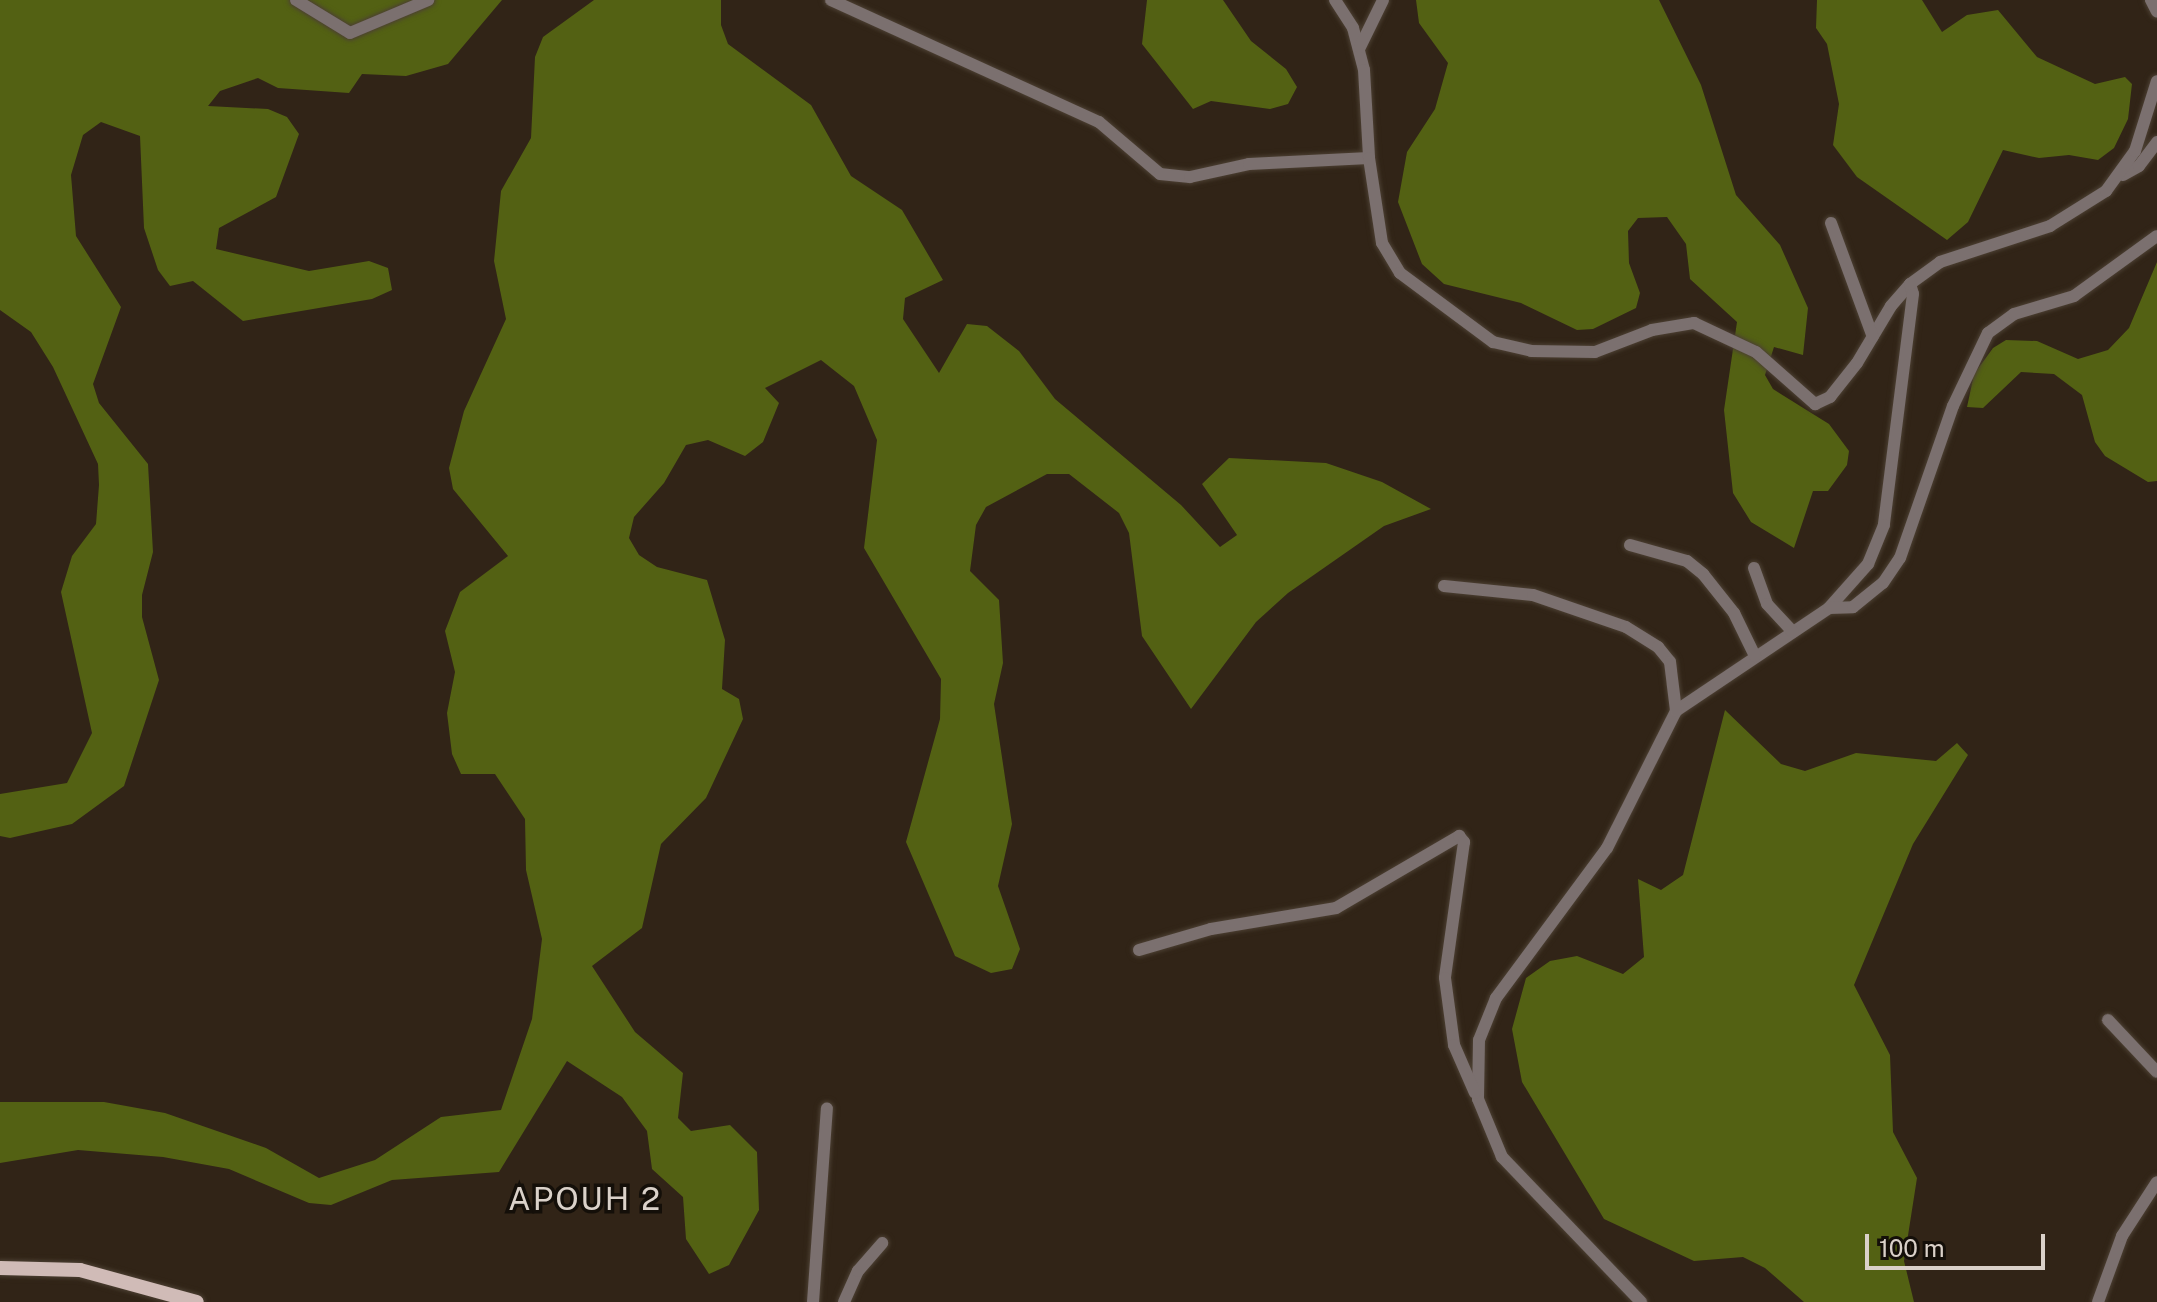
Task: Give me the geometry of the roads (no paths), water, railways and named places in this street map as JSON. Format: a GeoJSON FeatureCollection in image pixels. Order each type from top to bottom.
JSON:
{"type":"FeatureCollection","features":[{"type":"Feature","properties":{"kind":"main road"},"geometry":{"type":"LineString","coordinates":[[0,1268],[80,1270],[197,1302]]}},
{"type":"Feature","properties":{"kind":"street"},"geometry":{"type":"LineString","coordinates":[[296,0],[350,33],[428,0]]}},
{"type":"Feature","properties":{"kind":"street"},"geometry":{"type":"LineString","coordinates":[[831,0],[1099,122],[1160,174],[1190,177],[1249,164],[1369,158]]}},
{"type":"Feature","properties":{"kind":"street"},"geometry":{"type":"LineString","coordinates":[[1335,0],[1360,47],[1369,158],[1382,243],[1391,262],[1432,299],[1493,342],[1531,351],[1595,352],[1652,330],[1694,323],[1756,352],[1815,404],[1830,397],[1910,284],[1940,262],[2011,241],[2080,211],[2121,176],[2139,166],[2157,142]]}},
{"type":"Feature","properties":{"kind":"street"},"geometry":{"type":"LineString","coordinates":[[1360,47],[1383,0]]}},
{"type":"Feature","properties":{"kind":"street"},"geometry":{"type":"LineString","coordinates":[[2151,0],[2157,12]]}},
{"type":"Feature","properties":{"kind":"street"},"geometry":{"type":"LineString","coordinates":[[2121,176],[2135,151],[2157,81]]}},
{"type":"Feature","properties":{"kind":"street"},"geometry":{"type":"LineString","coordinates":[[1831,223],[1873,337]]}},
{"type":"Feature","properties":{"kind":"street"},"geometry":{"type":"LineString","coordinates":[[1829,608],[1853,607],[1883,583],[1900,558],[1953,406],[1988,333],[2014,314],[2074,296],[2157,236]]}},
{"type":"Feature","properties":{"kind":"street"},"geometry":{"type":"LineString","coordinates":[[1478,1099],[1479,1040],[1496,998],[1607,848],[1676,711],[1829,608],[1868,564],[1884,525],[1913,303],[1910,284]]}},
{"type":"Feature","properties":{"kind":"street"},"geometry":{"type":"LineString","coordinates":[[1630,545],[1694,565],[1716,586],[1755,656]]}},
{"type":"Feature","properties":{"kind":"street"},"geometry":{"type":"LineString","coordinates":[[1754,568],[1767,604],[1793,632]]}},
{"type":"Feature","properties":{"kind":"street"},"geometry":{"type":"LineString","coordinates":[[1444,586],[1533,595],[1626,627],[1658,647],[1670,662],[1676,711]]}},
{"type":"Feature","properties":{"kind":"street"},"geometry":{"type":"LineString","coordinates":[[1139,950],[1211,929],[1336,908],[1459,836],[1464,842],[1445,956],[1447,1006],[1454,1045],[1502,1157],[1641,1302]]}},
{"type":"Feature","properties":{"kind":"street"},"geometry":{"type":"LineString","coordinates":[[2108,1020],[2157,1072]]}},
{"type":"Feature","properties":{"kind":"street"},"geometry":{"type":"LineString","coordinates":[[813,1302],[827,1109]]}},
{"type":"Feature","properties":{"kind":"street"},"geometry":{"type":"LineString","coordinates":[[2098,1302],[2122,1236],[2157,1182]]}},
{"type":"Feature","properties":{"kind":"street"},"geometry":{"type":"LineString","coordinates":[[844,1302],[858,1271],[882,1243]]}},
{"type":"Feature","properties":{"kind":"district","name":"APOUH 2"},"geometry":{"type":"Point","coordinates":[585,1199]}}]}
